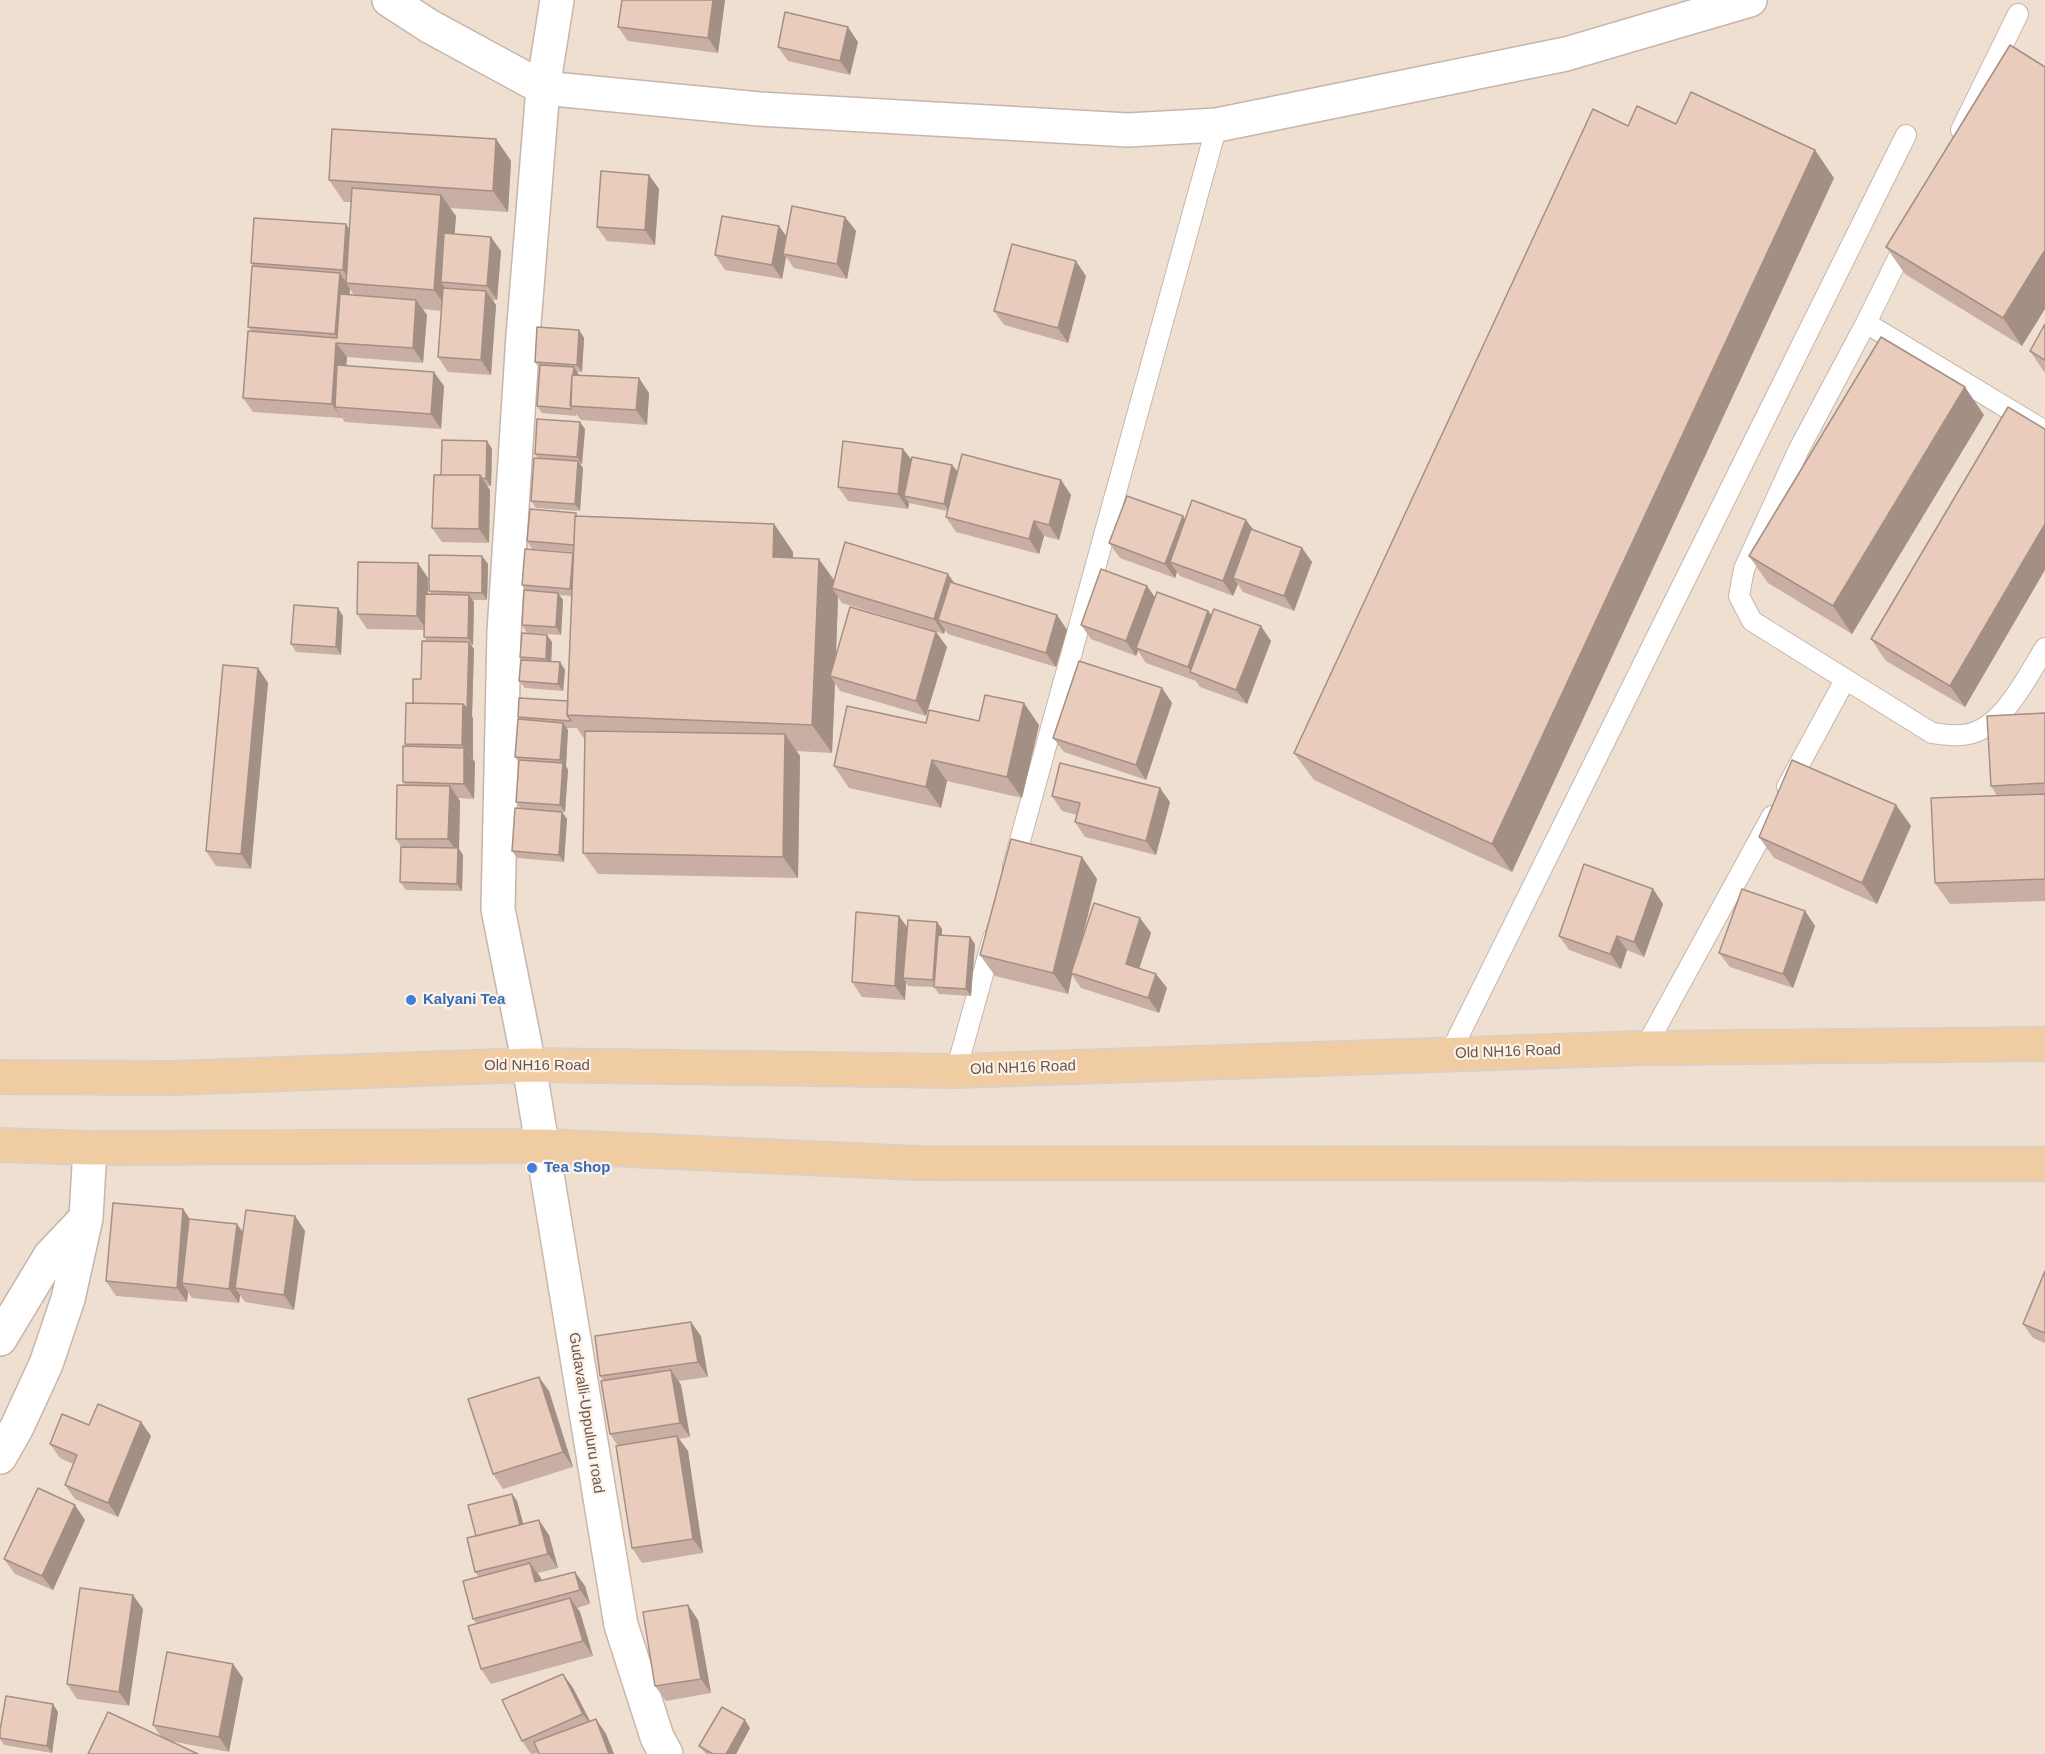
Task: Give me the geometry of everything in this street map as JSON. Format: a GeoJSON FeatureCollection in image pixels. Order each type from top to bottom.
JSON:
{"type":"FeatureCollection","features":[{"type":"Feature","properties":{"kind":"main road","name":"Old NH16 Road"},"geometry":{"type":"LineString","coordinates":[[0,1077],[173,1078],[529,1065],[956,1071],[1646,1048],[2045,1044]]}},
{"type":"Feature","properties":{"kind":"main road"},"geometry":{"type":"LineString","coordinates":[[0,1145],[90,1149],[542,1146],[917,1163],[2045,1164]]}},
{"type":"Feature","properties":{"kind":"street"},"geometry":{"type":"LineString","coordinates":[[389,0],[429,26],[543,88],[759,109],[1128,130],[1217,125],[1566,54],[1750,0]]}},
{"type":"Feature","properties":{"kind":"street","name":"Gudavalli-Uppuluru road"},"geometry":{"type":"LineString","coordinates":[[557,0],[543,88],[523,336],[504,632],[498,909],[529,1065],[621,1625],[657,1737],[666,1754]]}},
{"type":"Feature","properties":{"kind":"street"},"geometry":{"type":"LineString","coordinates":[[0,1457],[17,1427],[46,1364],[68,1299],[86,1218],[90,1149]]}},
{"type":"Feature","properties":{"kind":"street"},"geometry":{"type":"LineString","coordinates":[[0,1339],[50,1256],[86,1218]]}},
{"type":"Feature","properties":{"kind":"lane"},"geometry":{"type":"LineString","coordinates":[[1955,142],[2018,14]]}},
{"type":"Feature","properties":{"kind":"lane"},"geometry":{"type":"LineString","coordinates":[[1007,886],[1217,125]]}},
{"type":"Feature","properties":{"kind":"lane"},"geometry":{"type":"LineString","coordinates":[[1450,1053],[1906,135]]}},
{"type":"Feature","properties":{"kind":"lane"},"geometry":{"type":"LineString","coordinates":[[1918,217],[1866,323],[1799,449],[1744,569],[1739,596],[1752,621],[1932,733],[1962,736],[1989,727],[2014,698],[2045,648]]}},
{"type":"Feature","properties":{"kind":"lane"},"geometry":{"type":"LineString","coordinates":[[1866,323],[2045,431]]}},
{"type":"Feature","properties":{"kind":"lane"},"geometry":{"type":"LineString","coordinates":[[1646,1048],[1845,680]]}},
{"type":"Feature","properties":{"kind":"lane"},"geometry":{"type":"LineString","coordinates":[[956,1071],[997,921]]}},
{"type":"Feature","properties":{"kind":"shaded area"},"geometry":{"type":"Polygon","coordinates":[[[0,0],[2045,0],[2045,1754],[0,1754],[0,0]]]}},
{"type":"Feature","properties":{"kind":"building"},"geometry":{"type":"Polygon","coordinates":[[[622,0],[713,0],[708,38],[618,27],[622,0]]]}},
{"type":"Feature","properties":{"kind":"building"},"geometry":{"type":"Polygon","coordinates":[[[785,12],[848,27],[840,61],[778,47],[785,12]]]}},
{"type":"Feature","properties":{"kind":"building"},"geometry":{"type":"Polygon","coordinates":[[[2010,45],[2045,67],[2045,250],[2003,318],[1886,247],[2010,45]]]}},
{"type":"Feature","properties":{"kind":"building"},"geometry":{"type":"Polygon","coordinates":[[[1691,92],[1815,150],[1492,844],[1294,753],[1593,109],[1628,126],[1637,106],[1676,124],[1691,92]]]}},
{"type":"Feature","properties":{"kind":"building"},"geometry":{"type":"Polygon","coordinates":[[[332,129],[496,139],[493,191],[329,180],[332,129]]]}},
{"type":"Feature","properties":{"kind":"building"},"geometry":{"type":"Polygon","coordinates":[[[601,171],[649,175],[645,230],[597,227],[601,171]]]}},
{"type":"Feature","properties":{"kind":"building"},"geometry":{"type":"Polygon","coordinates":[[[352,188],[441,195],[434,290],[346,283],[352,188]]]}},
{"type":"Feature","properties":{"kind":"building"},"geometry":{"type":"Polygon","coordinates":[[[792,206],[845,217],[837,264],[783,254],[792,206]]]}},
{"type":"Feature","properties":{"kind":"building"},"geometry":{"type":"Polygon","coordinates":[[[722,216],[779,226],[772,265],[715,255],[722,216]]]}},
{"type":"Feature","properties":{"kind":"building"},"geometry":{"type":"Polygon","coordinates":[[[254,218],[346,224],[343,270],[251,263],[254,218]]]}},
{"type":"Feature","properties":{"kind":"building"},"geometry":{"type":"Polygon","coordinates":[[[444,233],[491,237],[487,286],[441,282],[444,233]]]}},
{"type":"Feature","properties":{"kind":"building"},"geometry":{"type":"Polygon","coordinates":[[[1012,244],[1076,261],[1058,328],[994,311],[1012,244]]]}},
{"type":"Feature","properties":{"kind":"building"},"geometry":{"type":"Polygon","coordinates":[[[252,266],[340,273],[335,334],[248,327],[252,266]]]}},
{"type":"Feature","properties":{"kind":"building"},"geometry":{"type":"Polygon","coordinates":[[[443,288],[486,291],[481,360],[438,357],[443,288]]]}},
{"type":"Feature","properties":{"kind":"building"},"geometry":{"type":"Polygon","coordinates":[[[340,294],[416,300],[413,348],[336,343],[332,404],[243,398],[248,331],[337,338],[340,294]]]}},
{"type":"Feature","properties":{"kind":"building"},"geometry":{"type":"Polygon","coordinates":[[[2045,324],[2045,360],[2030,351],[2045,324]]]}},
{"type":"Feature","properties":{"kind":"building"},"geometry":{"type":"Polygon","coordinates":[[[537,327],[579,330],[577,365],[535,362],[537,327]]]}},
{"type":"Feature","properties":{"kind":"building"},"geometry":{"type":"Polygon","coordinates":[[[1881,337],[1965,387],[1833,606],[1749,556],[1881,337]]]}},
{"type":"Feature","properties":{"kind":"building"},"geometry":{"type":"Polygon","coordinates":[[[337,365],[434,372],[431,414],[335,407],[337,365]]]}},
{"type":"Feature","properties":{"kind":"building"},"geometry":{"type":"Polygon","coordinates":[[[540,365],[574,367],[571,409],[537,406],[540,365]]]}},
{"type":"Feature","properties":{"kind":"building"},"geometry":{"type":"Polygon","coordinates":[[[572,375],[639,378],[636,410],[570,406],[572,375]]]}},
{"type":"Feature","properties":{"kind":"building"},"geometry":{"type":"Polygon","coordinates":[[[2008,407],[2045,429],[2045,524],[1950,686],[1871,639],[2008,407]]]}},
{"type":"Feature","properties":{"kind":"building"},"geometry":{"type":"Polygon","coordinates":[[[537,419],[580,422],[577,457],[535,454],[537,419]]]}},
{"type":"Feature","properties":{"kind":"building"},"geometry":{"type":"Polygon","coordinates":[[[442,440],[487,441],[486,479],[480,475],[441,475],[442,440]]]}},
{"type":"Feature","properties":{"kind":"building"},"geometry":{"type":"Polygon","coordinates":[[[843,441],[903,449],[898,494],[838,487],[843,441]]]}},
{"type":"Feature","properties":{"kind":"building"},"geometry":{"type":"Polygon","coordinates":[[[962,454],[1061,480],[1049,525],[1034,521],[1029,539],[946,517],[962,454]]]}},
{"type":"Feature","properties":{"kind":"building"},"geometry":{"type":"Polygon","coordinates":[[[912,457],[952,465],[944,504],[904,496],[912,457]]]}},
{"type":"Feature","properties":{"kind":"building"},"geometry":{"type":"Polygon","coordinates":[[[534,458],[578,461],[575,504],[531,501],[534,458]]]}},
{"type":"Feature","properties":{"kind":"building"},"geometry":{"type":"Polygon","coordinates":[[[434,475],[480,475],[479,529],[432,528],[434,475]]]}},
{"type":"Feature","properties":{"kind":"building"},"geometry":{"type":"Polygon","coordinates":[[[1127,496],[1183,516],[1165,564],[1109,543],[1127,496]]]}},
{"type":"Feature","properties":{"kind":"building"},"geometry":{"type":"Polygon","coordinates":[[[1192,500],[1246,520],[1223,581],[1170,562],[1192,500]]]}},
{"type":"Feature","properties":{"kind":"building"},"geometry":{"type":"Polygon","coordinates":[[[530,509],[576,513],[574,545],[527,541],[530,509]]]}},
{"type":"Feature","properties":{"kind":"building"},"geometry":{"type":"Polygon","coordinates":[[[575,516],[774,524],[773,557],[819,559],[812,725],[567,715],[575,516]]]}},
{"type":"Feature","properties":{"kind":"building"},"geometry":{"type":"Polygon","coordinates":[[[1251,529],[1302,548],[1284,596],[1233,578],[1251,529]]]}},
{"type":"Feature","properties":{"kind":"building"},"geometry":{"type":"Polygon","coordinates":[[[845,542],[948,574],[934,619],[832,588],[845,542]]]}},
{"type":"Feature","properties":{"kind":"building"},"geometry":{"type":"Polygon","coordinates":[[[525,549],[573,553],[570,589],[522,585],[525,549]]]}},
{"type":"Feature","properties":{"kind":"building"},"geometry":{"type":"Polygon","coordinates":[[[429,555],[482,556],[482,593],[429,591],[429,555]]]}},
{"type":"Feature","properties":{"kind":"building"},"geometry":{"type":"Polygon","coordinates":[[[358,562],[418,563],[417,616],[357,614],[358,562]]]}},
{"type":"Feature","properties":{"kind":"building"},"geometry":{"type":"Polygon","coordinates":[[[1101,569],[1147,586],[1126,641],[1081,625],[1101,569]]]}},
{"type":"Feature","properties":{"kind":"building"},"geometry":{"type":"Polygon","coordinates":[[[950,582],[1057,615],[1046,653],[938,620],[950,582]]]}},
{"type":"Feature","properties":{"kind":"building"},"geometry":{"type":"Polygon","coordinates":[[[524,590],[558,593],[556,627],[522,625],[524,590]]]}},
{"type":"Feature","properties":{"kind":"building"},"geometry":{"type":"Polygon","coordinates":[[[1157,592],[1208,611],[1188,667],[1136,648],[1157,592]]]}},
{"type":"Feature","properties":{"kind":"building"},"geometry":{"type":"Polygon","coordinates":[[[425,594],[469,595],[468,638],[424,637],[425,594]]]}},
{"type":"Feature","properties":{"kind":"building"},"geometry":{"type":"Polygon","coordinates":[[[294,605],[338,608],[336,647],[291,644],[294,605]]]}},
{"type":"Feature","properties":{"kind":"building"},"geometry":{"type":"Polygon","coordinates":[[[850,607],[936,632],[916,701],[830,676],[850,607]]]}},
{"type":"Feature","properties":{"kind":"building"},"geometry":{"type":"Polygon","coordinates":[[[1214,609],[1261,626],[1236,690],[1190,672],[1214,609]]]}},
{"type":"Feature","properties":{"kind":"building"},"geometry":{"type":"Polygon","coordinates":[[[522,633],[547,635],[546,659],[520,657],[522,633]]]}},
{"type":"Feature","properties":{"kind":"building"},"geometry":{"type":"Polygon","coordinates":[[[422,641],[469,642],[467,709],[463,704],[413,703],[413,679],[421,679],[422,641]]]}},
{"type":"Feature","properties":{"kind":"building"},"geometry":{"type":"Polygon","coordinates":[[[521,660],[560,662],[558,684],[519,681],[521,660]]]}},
{"type":"Feature","properties":{"kind":"building"},"geometry":{"type":"Polygon","coordinates":[[[1079,661],[1162,688],[1136,765],[1053,738],[1079,661]]]}},
{"type":"Feature","properties":{"kind":"building"},"geometry":{"type":"Polygon","coordinates":[[[223,665],[258,668],[241,854],[206,851],[223,665]]]}},
{"type":"Feature","properties":{"kind":"building"},"geometry":{"type":"Polygon","coordinates":[[[985,695],[1024,703],[1007,777],[932,760],[926,787],[834,766],[847,706],[926,723],[929,710],[979,721],[985,695]]]}},
{"type":"Feature","properties":{"kind":"building"},"geometry":{"type":"Polygon","coordinates":[[[519,698],[568,701],[567,715],[571,721],[518,717],[519,698]]]}},
{"type":"Feature","properties":{"kind":"building"},"geometry":{"type":"Polygon","coordinates":[[[406,703],[463,704],[462,745],[405,744],[406,703]]]}},
{"type":"Feature","properties":{"kind":"building"},"geometry":{"type":"Polygon","coordinates":[[[2045,713],[2045,783],[1991,786],[1987,716],[2045,713]]]}},
{"type":"Feature","properties":{"kind":"building"},"geometry":{"type":"Polygon","coordinates":[[[518,719],[563,723],[560,760],[515,757],[518,719]]]}},
{"type":"Feature","properties":{"kind":"building"},"geometry":{"type":"Polygon","coordinates":[[[585,731],[785,734],[783,857],[583,853],[585,731]]]}},
{"type":"Feature","properties":{"kind":"building"},"geometry":{"type":"Polygon","coordinates":[[[403,746],[464,748],[464,784],[403,782],[403,746]]]}},
{"type":"Feature","properties":{"kind":"building"},"geometry":{"type":"Polygon","coordinates":[[[519,760],[563,763],[560,805],[516,802],[519,760]]]}},
{"type":"Feature","properties":{"kind":"building"},"geometry":{"type":"Polygon","coordinates":[[[1792,760],[1896,805],[1862,883],[1759,837],[1792,760]]]}},
{"type":"Feature","properties":{"kind":"building"},"geometry":{"type":"Polygon","coordinates":[[[1060,763],[1160,788],[1146,841],[1075,822],[1080,803],[1052,796],[1060,763]]]}},
{"type":"Feature","properties":{"kind":"building"},"geometry":{"type":"Polygon","coordinates":[[[397,785],[450,786],[448,839],[396,839],[397,785]]]}},
{"type":"Feature","properties":{"kind":"building"},"geometry":{"type":"Polygon","coordinates":[[[2045,794],[2045,879],[1935,883],[1931,798],[2045,794]]]}},
{"type":"Feature","properties":{"kind":"building"},"geometry":{"type":"Polygon","coordinates":[[[515,808],[562,812],[559,855],[512,851],[515,808]]]}},
{"type":"Feature","properties":{"kind":"building"},"geometry":{"type":"Polygon","coordinates":[[[1011,839],[1082,857],[1053,973],[980,955],[1011,839]]]}},
{"type":"Feature","properties":{"kind":"building"},"geometry":{"type":"Polygon","coordinates":[[[401,847],[458,848],[457,884],[400,882],[401,847]]]}},
{"type":"Feature","properties":{"kind":"building"},"geometry":{"type":"Polygon","coordinates":[[[1584,864],[1653,889],[1634,942],[1617,936],[1610,954],[1559,936],[1584,864]]]}},
{"type":"Feature","properties":{"kind":"building"},"geometry":{"type":"Polygon","coordinates":[[[1742,889],[1805,911],[1783,974],[1719,953],[1742,889]]]}},
{"type":"Feature","properties":{"kind":"building"},"geometry":{"type":"Polygon","coordinates":[[[1094,903],[1140,918],[1126,964],[1156,974],[1148,998],[1071,973],[1094,903]]]}},
{"type":"Feature","properties":{"kind":"building"},"geometry":{"type":"Polygon","coordinates":[[[856,912],[899,916],[895,986],[852,982],[856,912]]]}},
{"type":"Feature","properties":{"kind":"building"},"geometry":{"type":"Polygon","coordinates":[[[908,920],[937,922],[933,980],[903,978],[908,920]]]}},
{"type":"Feature","properties":{"kind":"building"},"geometry":{"type":"Polygon","coordinates":[[[938,935],[970,937],[966,989],[934,987],[938,935]]]}},
{"type":"Feature","properties":{"kind":"building"},"geometry":{"type":"Polygon","coordinates":[[[113,1203],[183,1209],[177,1288],[106,1281],[113,1203]]]}},
{"type":"Feature","properties":{"kind":"building"},"geometry":{"type":"Polygon","coordinates":[[[246,1210],[295,1216],[284,1295],[235,1288],[246,1210]]]}},
{"type":"Feature","properties":{"kind":"building"},"geometry":{"type":"Polygon","coordinates":[[[189,1219],[237,1224],[229,1289],[182,1283],[189,1219]]]}},
{"type":"Feature","properties":{"kind":"building"},"geometry":{"type":"Polygon","coordinates":[[[2045,1271],[2045,1333],[2023,1324],[2045,1271]]]}},
{"type":"Feature","properties":{"kind":"building"},"geometry":{"type":"Polygon","coordinates":[[[691,1322],[698,1362],[600,1376],[595,1336],[691,1322]]]}},
{"type":"Feature","properties":{"kind":"building"},"geometry":{"type":"Polygon","coordinates":[[[671,1370],[680,1423],[610,1434],[601,1381],[671,1370]]]}},
{"type":"Feature","properties":{"kind":"building"},"geometry":{"type":"Polygon","coordinates":[[[539,1377],[563,1452],[493,1474],[468,1399],[539,1377]]]}},
{"type":"Feature","properties":{"kind":"building"},"geometry":{"type":"Polygon","coordinates":[[[98,1404],[141,1422],[108,1503],[65,1485],[77,1455],[50,1444],[62,1414],[89,1425],[98,1404]]]}},
{"type":"Feature","properties":{"kind":"building"},"geometry":{"type":"Polygon","coordinates":[[[677,1436],[693,1539],[632,1548],[616,1446],[677,1436]]]}},
{"type":"Feature","properties":{"kind":"building"},"geometry":{"type":"Polygon","coordinates":[[[38,1488],[75,1505],[42,1576],[4,1559],[38,1488]]]}},
{"type":"Feature","properties":{"kind":"building"},"geometry":{"type":"Polygon","coordinates":[[[512,1494],[520,1525],[476,1536],[468,1505],[512,1494]]]}},
{"type":"Feature","properties":{"kind":"building"},"geometry":{"type":"Polygon","coordinates":[[[539,1520],[548,1554],[475,1572],[467,1538],[539,1520]]]}},
{"type":"Feature","properties":{"kind":"building"},"geometry":{"type":"Polygon","coordinates":[[[530,1563],[535,1582],[575,1572],[580,1590],[473,1619],[463,1581],[530,1563]]]}},
{"type":"Feature","properties":{"kind":"building"},"geometry":{"type":"Polygon","coordinates":[[[80,1588],[133,1595],[119,1692],[67,1684],[80,1588]]]}},
{"type":"Feature","properties":{"kind":"building"},"geometry":{"type":"Polygon","coordinates":[[[570,1598],[583,1641],[481,1669],[468,1626],[570,1598]]]}},
{"type":"Feature","properties":{"kind":"building"},"geometry":{"type":"Polygon","coordinates":[[[688,1605],[701,1679],[655,1686],[643,1612],[688,1605]]]}},
{"type":"Feature","properties":{"kind":"building"},"geometry":{"type":"Polygon","coordinates":[[[167,1652],[233,1664],[219,1737],[153,1725],[167,1652]]]}},
{"type":"Feature","properties":{"kind":"building"},"geometry":{"type":"Polygon","coordinates":[[[563,1674],[583,1714],[522,1741],[502,1700],[563,1674]]]}},
{"type":"Feature","properties":{"kind":"building"},"geometry":{"type":"Polygon","coordinates":[[[6,1696],[53,1704],[47,1746],[0,1738],[6,1696]]]}},
{"type":"Feature","properties":{"kind":"building"},"geometry":{"type":"Polygon","coordinates":[[[722,1707],[745,1720],[726,1754],[713,1754],[699,1746],[722,1707]]]}},
{"type":"Feature","properties":{"kind":"building"},"geometry":{"type":"Polygon","coordinates":[[[108,1712],[198,1754],[88,1754],[108,1712]]]}},
{"type":"Feature","properties":{"kind":"building"},"geometry":{"type":"Polygon","coordinates":[[[596,1719],[609,1754],[539,1754],[534,1742],[596,1719]]]}},
{"type":"Feature","properties":{"kind":"place","name":"Kalyani Tea"},"geometry":{"type":"Point","coordinates":[411,1000]}},
{"type":"Feature","properties":{"kind":"place","name":"Tea Shop"},"geometry":{"type":"Point","coordinates":[532,1168]}}]}
